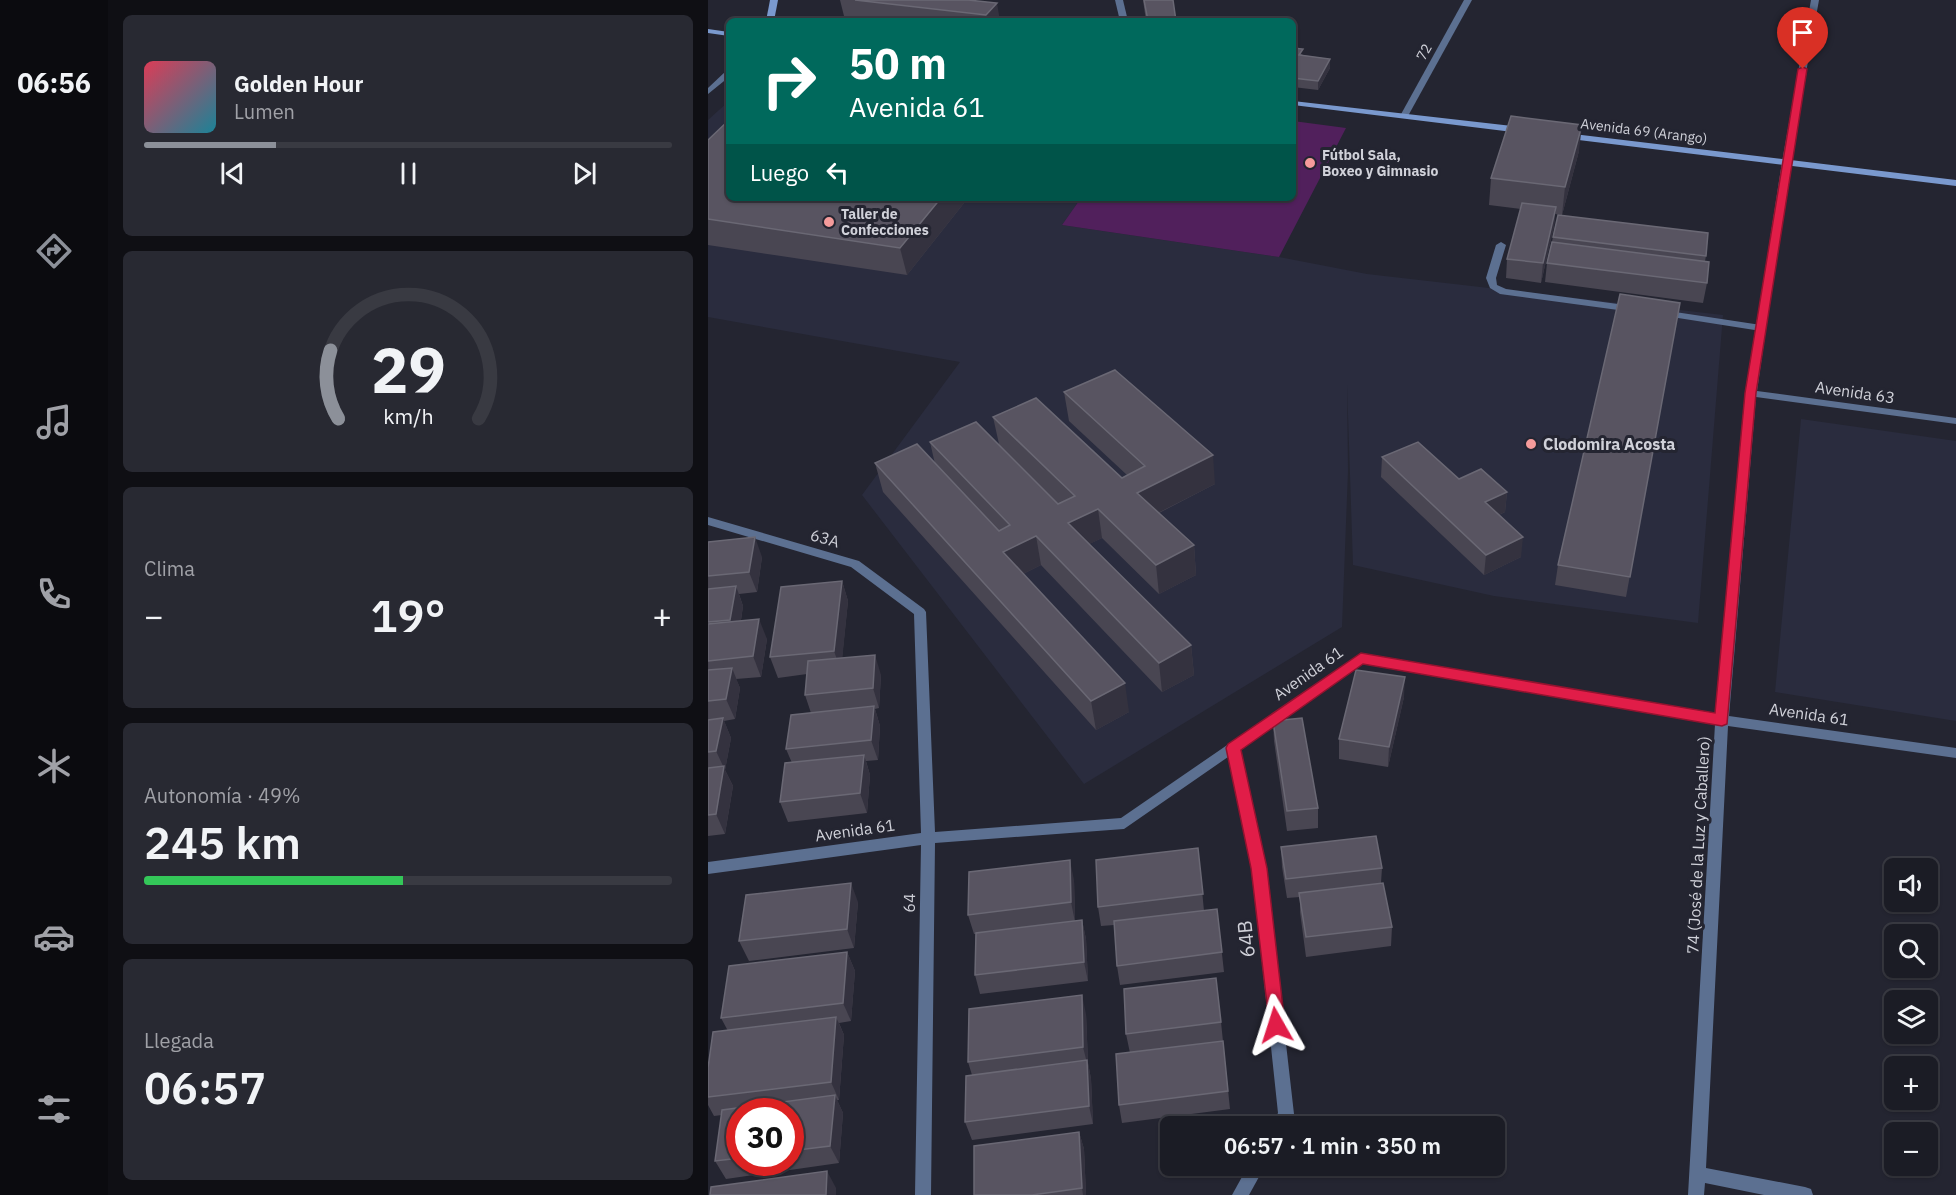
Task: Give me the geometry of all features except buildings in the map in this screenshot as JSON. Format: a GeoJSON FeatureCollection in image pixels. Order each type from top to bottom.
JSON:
{"type":"FeatureCollection","features":[{"type":"Feature","properties":{"kind":"street"},"geometry":{"type":"LineString","coordinates":[[771,18],[774,0]]}},
{"type":"Feature","properties":{"kind":"street"},"geometry":{"type":"LineString","coordinates":[[1119,0],[1123,18]]}},
{"type":"Feature","properties":{"kind":"street","name":"72"},"geometry":{"type":"LineString","coordinates":[[1404,116],[1468,0]]}},
{"type":"Feature","properties":{"kind":"street","name":"74 (José de la Luz y Caballero)"},"geometry":{"type":"LineString","coordinates":[[1696,1195],[1722,720],[1750,393],[1786,162],[1815,0]]}},
{"type":"Feature","properties":{"kind":"street"},"geometry":{"type":"LineString","coordinates":[[708,31],[726,34]]}},
{"type":"Feature","properties":{"kind":"street"},"geometry":{"type":"LineString","coordinates":[[708,92],[726,76]]}},
{"type":"Feature","properties":{"kind":"street"},"geometry":{"type":"LineString","coordinates":[[1296,103],[1531,131]]}},
{"type":"Feature","properties":{"kind":"street","name":"Avenida 69 (Arango)"},"geometry":{"type":"LineString","coordinates":[[1554,134],[1956,183]]}},
{"type":"Feature","properties":{"kind":"street"},"geometry":{"type":"LineString","coordinates":[[1501,245],[1491,278],[1493,286],[1503,292],[1761,328]]}},
{"type":"Feature","properties":{"kind":"street","name":"Avenida 63"},"geometry":{"type":"LineString","coordinates":[[1750,393],[1956,421]]}},
{"type":"Feature","properties":{"kind":"street","name":"63A"},"geometry":{"type":"LineString","coordinates":[[708,522],[855,564],[920,612]]}},
{"type":"Feature","properties":{"kind":"street","name":"64"},"geometry":{"type":"LineString","coordinates":[[920,612],[928,838],[923,1195]]}},
{"type":"Feature","properties":{"kind":"street","name":"Avenida 61"},"geometry":{"type":"LineString","coordinates":[[708,868],[928,838],[1124,823],[1361,658],[1722,720],[1956,753]]}},
{"type":"Feature","properties":{"kind":"street","name":"64B"},"geometry":{"type":"LineString","coordinates":[[1233,748],[1259,868],[1285,1116]]}},
{"type":"Feature","properties":{"kind":"street"},"geometry":{"type":"LineString","coordinates":[[1697,1174],[1805,1195]]}},
{"type":"Feature","properties":{"kind":"street"},"geometry":{"type":"LineString","coordinates":[[1240,1195],[1251,1176]]}},
{"type":"Feature","properties":{"kind":"shaded area"},"geometry":{"type":"Polygon","coordinates":[[[726,104],[726,201],[1079,201],[1062,225],[1279,257],[1367,274],[1723,315],[1698,623],[1494,596],[1353,565],[1347,384],[1348,471],[1342,627],[1084,784],[862,495],[960,362],[708,317],[708,120],[726,104]]]}},
{"type":"Feature","properties":{"kind":"shaded area","name":"Fútbol Sala, Boxeo y Gimnasio"},"geometry":{"type":"Polygon","coordinates":[[[1296,121],[1346,128],[1279,257],[1062,225],[1079,201],[1296,201],[1296,121]]]}},
{"type":"Feature","properties":{"kind":"shaded area"},"geometry":{"type":"Polygon","coordinates":[[[1801,419],[1956,441],[1956,721],[1775,692],[1801,419]]]}},
{"type":"Feature","properties":{"kind":"place","name":"Fútbol Sala, Boxeo y Gimnasio"},"geometry":{"type":"Point","coordinates":[1310,163]}},
{"type":"Feature","properties":{"kind":"place","name":"Taller de Confecciones"},"geometry":{"type":"Point","coordinates":[829,222]}},
{"type":"Feature","properties":{"kind":"place","name":"Clodomira Acosta"},"geometry":{"type":"Point","coordinates":[1531,444]}},
{"type":"Feature","properties":{"kind":"route"},"geometry":{"type":"LineString","coordinates":[[1276,1025],[1259,868],[1233,748],[1361,658],[1722,720],[1750,393],[1803,69]]}}]}
